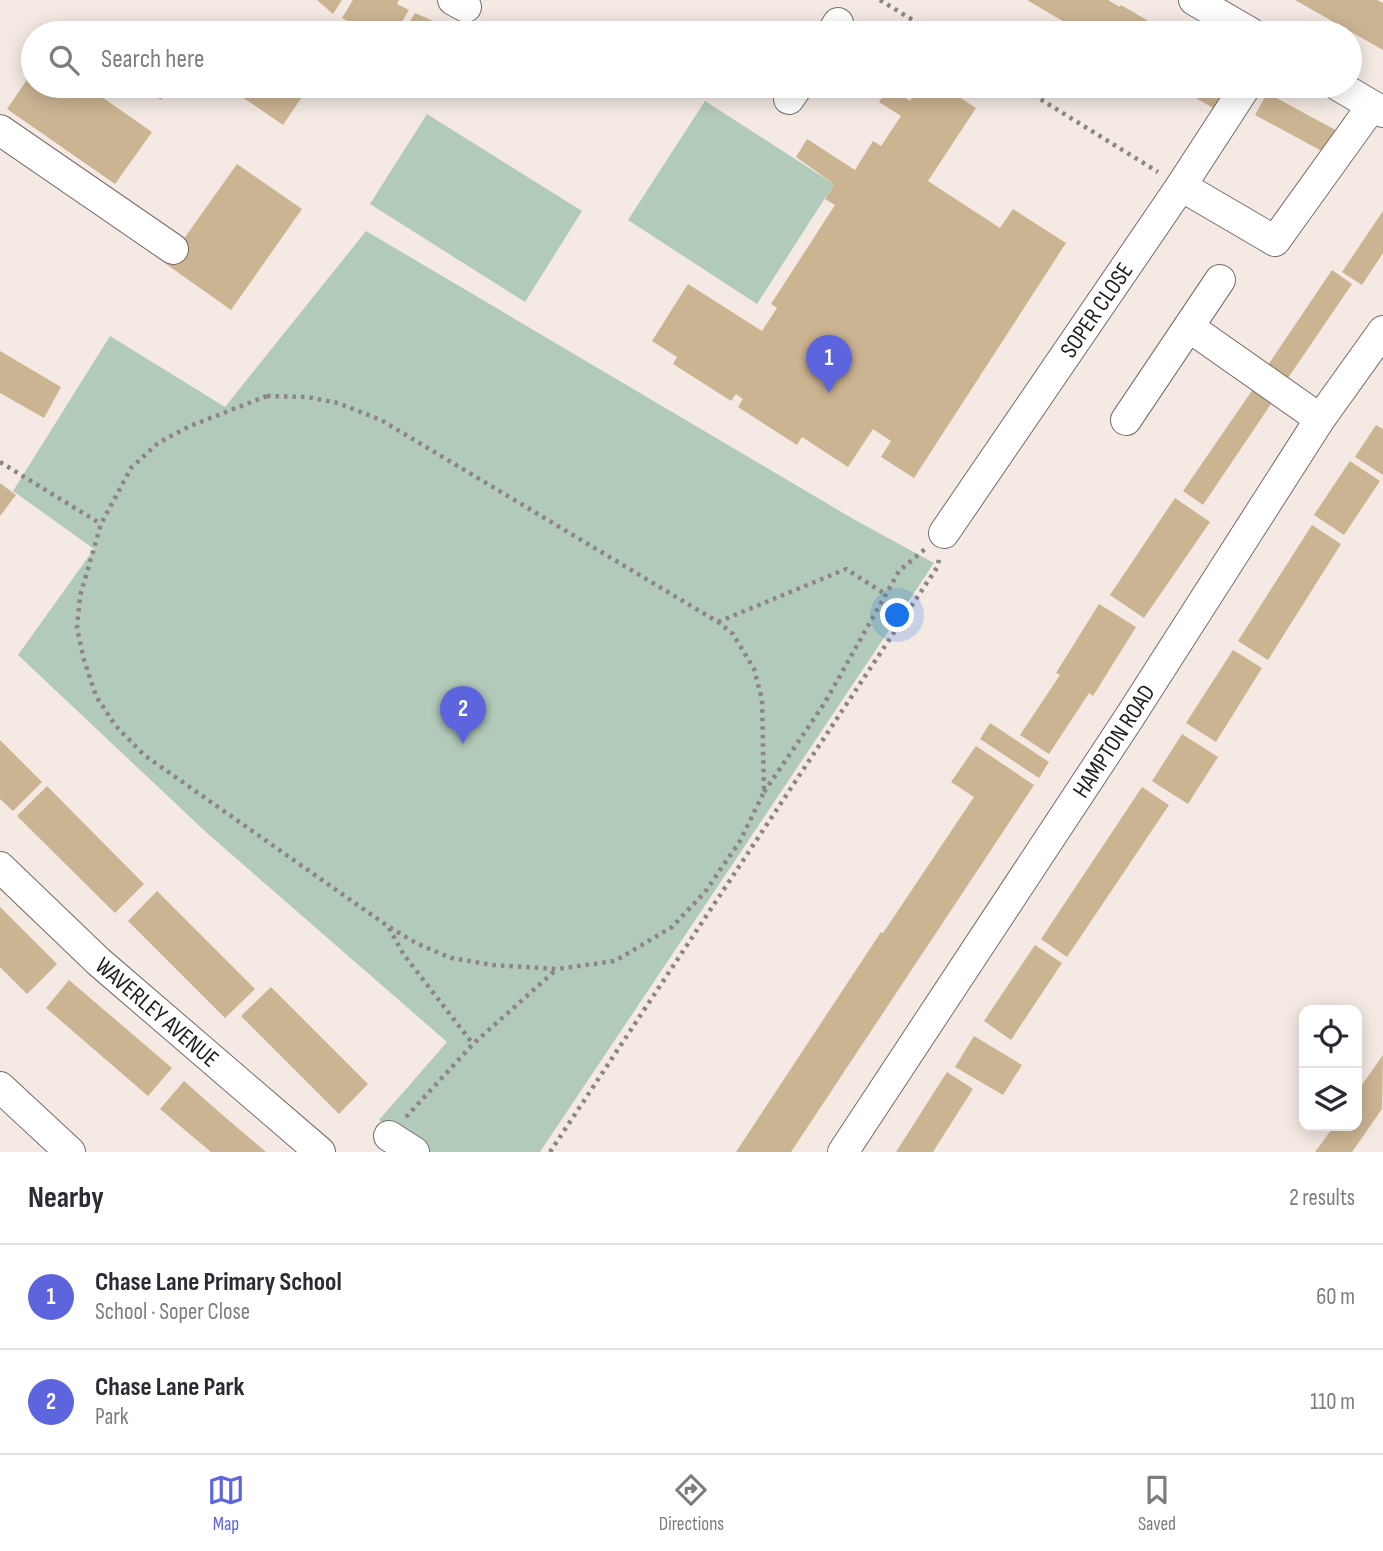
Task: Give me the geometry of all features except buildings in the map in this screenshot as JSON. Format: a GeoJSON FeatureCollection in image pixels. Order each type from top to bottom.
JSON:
{"type":"FeatureCollection","features":[{"type":"Feature","properties":{"kind":"street"},"geometry":{"type":"LineString","coordinates":[[1194,0],[1230,21]]}},
{"type":"Feature","properties":{"kind":"street","name":"SOPER CLOSE"},"geometry":{"type":"LineString","coordinates":[[944,533],[1238,98]]}},
{"type":"Feature","properties":{"kind":"street"},"geometry":{"type":"LineString","coordinates":[[1181,186],[1275,241],[1378,109],[1359,98]]}},
{"type":"Feature","properties":{"kind":"street"},"geometry":{"type":"LineString","coordinates":[[0,130],[173,249]]}},
{"type":"Feature","properties":{"kind":"street"},"geometry":{"type":"LineString","coordinates":[[1126,420],[1220,280]]}},
{"type":"Feature","properties":{"kind":"street"},"geometry":{"type":"LineString","coordinates":[[1189,327],[1320,419]]}},
{"type":"Feature","properties":{"kind":"street","name":"HAMPTON ROAD"},"geometry":{"type":"LineString","coordinates":[[843,1152],[1122,729],[1320,419],[1383,331]]}},
{"type":"Feature","properties":{"kind":"street","name":"WAVERLEY AVENUE"},"geometry":{"type":"LineString","coordinates":[[0,867],[99,961],[320,1152]]}},
{"type":"Feature","properties":{"kind":"street"},"geometry":{"type":"LineString","coordinates":[[0,1087],[70,1152]]}},
{"type":"Feature","properties":{"kind":"path"},"geometry":{"type":"LineString","coordinates":[[880,0],[914,21]]}},
{"type":"Feature","properties":{"kind":"path"},"geometry":{"type":"LineString","coordinates":[[1038,98],[1181,186]]}},
{"type":"Feature","properties":{"kind":"path"},"geometry":{"type":"LineString","coordinates":[[764,792],[762,699],[754,669],[733,634],[718,621],[381,420],[338,403],[307,397],[267,396],[190,426],[158,443],[131,468],[101,524],[80,596],[77,628],[96,696],[115,725],[144,755],[389,927],[418,944],[451,958],[493,965],[557,969],[615,961],[672,927],[705,892],[740,841],[764,792],[824,704],[899,571],[944,533]]}},
{"type":"Feature","properties":{"kind":"path"},"geometry":{"type":"LineString","coordinates":[[0,462],[101,524]]}},
{"type":"Feature","properties":{"kind":"path"},"geometry":{"type":"LineString","coordinates":[[551,1152],[938,566]]}},
{"type":"Feature","properties":{"kind":"path"},"geometry":{"type":"LineString","coordinates":[[718,621],[846,569],[885,594]]}},
{"type":"Feature","properties":{"kind":"path"},"geometry":{"type":"LineString","coordinates":[[389,927],[404,955],[473,1044]]}},
{"type":"Feature","properties":{"kind":"path"},"geometry":{"type":"LineString","coordinates":[[394,1143],[473,1044],[557,969]]}},
{"type":"Feature","properties":{"kind":"green space"},"geometry":{"type":"Polygon","coordinates":[[[705,101],[834,184],[757,304],[628,220],[705,101]]]}},
{"type":"Feature","properties":{"kind":"green space"},"geometry":{"type":"Polygon","coordinates":[[[427,114],[582,211],[525,302],[370,204],[427,114]]]}},
{"type":"Feature","properties":{"kind":"green space"},"geometry":{"type":"Polygon","coordinates":[[[366,231],[855,520],[934,563],[540,1152],[427,1152],[379,1120],[447,1042],[207,833],[18,655],[94,549],[13,491],[110,336],[225,407],[366,231]]]}},
{"type":"Feature","properties":{"kind":"place","name":"Chase Lane Primary School"},"geometry":{"type":"Point","coordinates":[829,393]}},
{"type":"Feature","properties":{"kind":"place","name":"Chase Lane Park"},"geometry":{"type":"Point","coordinates":[463,744]}}]}
